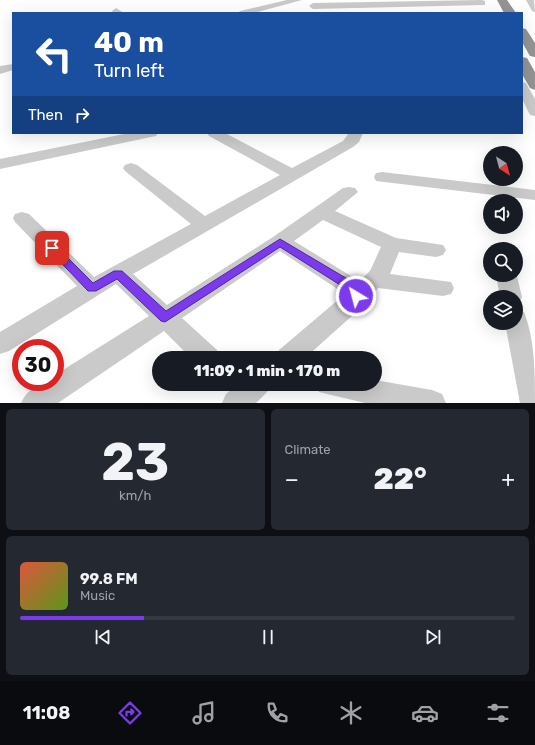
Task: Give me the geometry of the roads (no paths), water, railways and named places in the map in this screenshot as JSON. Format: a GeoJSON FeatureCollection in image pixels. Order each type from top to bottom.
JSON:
{"type":"FeatureCollection","features":[{"type":"Feature","properties":{"kind":"highway"},"geometry":{"type":"LineString","coordinates":[[502,0],[509,12]]}},
{"type":"Feature","properties":{"kind":"highway"},"geometry":{"type":"LineString","coordinates":[[523,34],[535,53]]}},
{"type":"Feature","properties":{"kind":"highway"},"geometry":{"type":"LineString","coordinates":[[523,63],[535,84]]}},
{"type":"Feature","properties":{"kind":"street"},"geometry":{"type":"LineString","coordinates":[[247,12],[298,0]]}},
{"type":"Feature","properties":{"kind":"street"},"geometry":{"type":"LineString","coordinates":[[531,0],[535,1]]}},
{"type":"Feature","properties":{"kind":"street"},"geometry":{"type":"LineString","coordinates":[[531,0],[535,9]]}},
{"type":"Feature","properties":{"kind":"street"},"geometry":{"type":"LineString","coordinates":[[392,2],[401,12]]}},
{"type":"Feature","properties":{"kind":"street"},"geometry":{"type":"LineString","coordinates":[[313,6],[392,2],[429,4],[486,4]]}},
{"type":"Feature","properties":{"kind":"street"},"geometry":{"type":"LineString","coordinates":[[429,4],[437,12]]}},
{"type":"Feature","properties":{"kind":"street"},"geometry":{"type":"LineString","coordinates":[[0,70],[12,67]]}},
{"type":"Feature","properties":{"kind":"street"},"geometry":{"type":"LineString","coordinates":[[523,88],[535,112]]}},
{"type":"Feature","properties":{"kind":"street"},"geometry":{"type":"LineString","coordinates":[[523,119],[535,121]]}},
{"type":"Feature","properties":{"kind":"street"},"geometry":{"type":"LineString","coordinates":[[0,164],[146,134]]}},
{"type":"Feature","properties":{"kind":"street"},"geometry":{"type":"LineString","coordinates":[[216,134],[292,175]]}},
{"type":"Feature","properties":{"kind":"street"},"geometry":{"type":"LineString","coordinates":[[0,344],[118,273],[352,142],[356,134]]}},
{"type":"Feature","properties":{"kind":"street"},"geometry":{"type":"LineString","coordinates":[[131,168],[204,225]]}},
{"type":"Feature","properties":{"kind":"street"},"geometry":{"type":"LineString","coordinates":[[382,177],[535,195]]}},
{"type":"Feature","properties":{"kind":"street"},"geometry":{"type":"LineString","coordinates":[[35,403],[280,242],[349,192]]}},
{"type":"Feature","properties":{"kind":"street"},"geometry":{"type":"LineString","coordinates":[[321,212],[392,244],[436,250]]}},
{"type":"Feature","properties":{"kind":"street"},"geometry":{"type":"LineString","coordinates":[[22,218],[92,288]]}},
{"type":"Feature","properties":{"kind":"street"},"geometry":{"type":"LineString","coordinates":[[280,242],[352,287],[442,288]]}},
{"type":"Feature","properties":{"kind":"street"},"geometry":{"type":"LineString","coordinates":[[296,351],[355,300],[366,286],[392,244]]}},
{"type":"Feature","properties":{"kind":"street"},"geometry":{"type":"LineString","coordinates":[[118,273],[201,351]]}},
{"type":"Feature","properties":{"kind":"street"},"geometry":{"type":"LineString","coordinates":[[518,330],[534,403]]}},
{"type":"Feature","properties":{"kind":"street"},"geometry":{"type":"LineString","coordinates":[[366,391],[432,403]]}}]}
